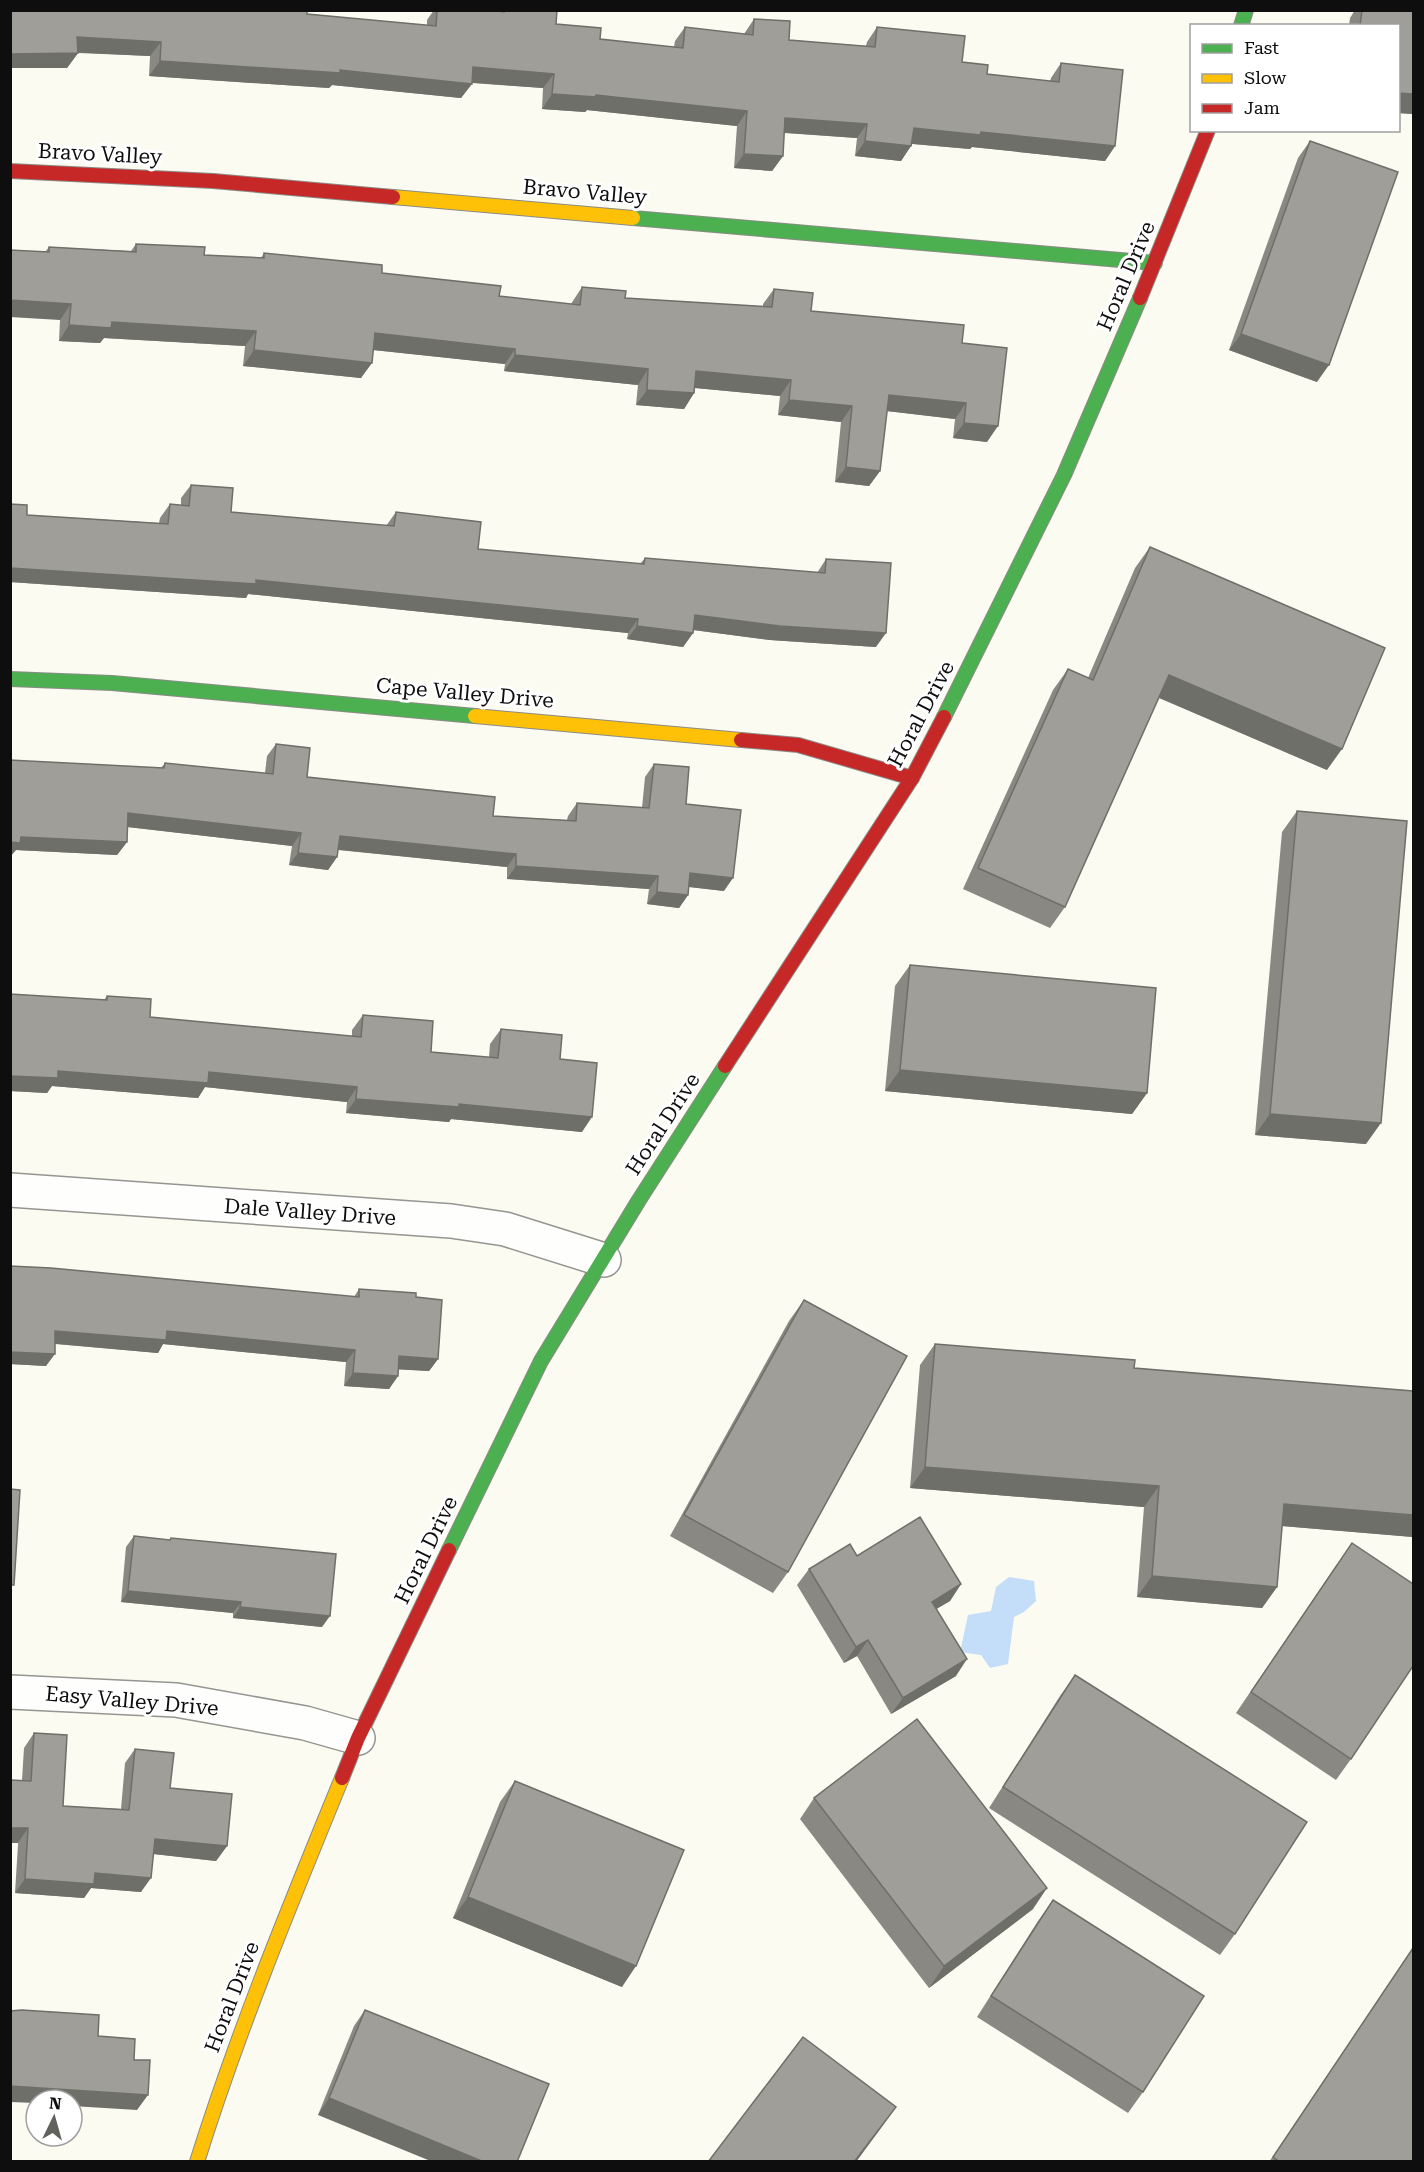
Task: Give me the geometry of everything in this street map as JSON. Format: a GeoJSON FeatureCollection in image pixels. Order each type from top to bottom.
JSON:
{"type":"FeatureCollection","features":[{"type":"Feature","properties":{"kind":"street","name":"Horal Drive"},"geometry":{"type":"LineString","coordinates":[[197,2162],[220,2088],[265,1968],[358,1738],[541,1361],[639,1200],[912,778],[987,634],[1064,475],[1155,263],[1207,132]]}},
{"type":"Feature","properties":{"kind":"street","name":"Bravo Valley"},"geometry":{"type":"LineString","coordinates":[[10,171],[213,181],[1155,263]]}},
{"type":"Feature","properties":{"kind":"street","name":"Cape Valley Drive"},"geometry":{"type":"LineString","coordinates":[[10,679],[112,683],[798,745],[912,778]]}},
{"type":"Feature","properties":{"kind":"street","name":"Dale Valley Drive"},"geometry":{"type":"LineString","coordinates":[[10,1190],[451,1221],[505,1229],[604,1260]]}},
{"type":"Feature","properties":{"kind":"street","name":"Easy Valley Drive"},"geometry":{"type":"LineString","coordinates":[[10,1692],[176,1700],[305,1723],[358,1738]]}},
{"type":"Feature","properties":{"kind":"water"},"geometry":{"type":"Polygon","coordinates":[[[1009,1577],[1034,1581],[1036,1601],[1024,1612],[1014,1617],[1008,1664],[990,1668],[981,1655],[960,1652],[968,1615],[991,1611],[996,1587],[1009,1577]]]}},
{"type":"Feature","properties":{"kind":"building"},"geometry":{"type":"Polygon","coordinates":[[[10,10],[307,10],[307,14],[436,26],[437,10],[504,12],[504,10],[557,10],[556,24],[601,28],[600,39],[683,48],[685,27],[753,35],[754,19],[790,21],[789,40],[875,47],[877,27],[965,36],[962,62],[988,65],[987,74],[1059,82],[1061,63],[1123,70],[1115,146],[981,132],[980,135],[914,128],[911,146],[865,141],[867,124],[785,118],[783,156],[744,154],[747,111],[596,95],[596,97],[552,94],[554,74],[473,67],[472,84],[340,70],[340,73],[160,61],[161,42],[77,37],[78,53],[10,54],[10,10]]]}},
{"type":"Feature","properties":{"kind":"building"},"geometry":{"type":"Polygon","coordinates":[[[1362,10],[1413,10],[1413,94],[1400,93],[1400,24],[1360,24],[1362,10]]]}},
{"type":"Feature","properties":{"kind":"building"},"geometry":{"type":"Polygon","coordinates":[[[1310,141],[1398,172],[1329,365],[1241,334],[1310,141]]]}},
{"type":"Feature","properties":{"kind":"building"},"geometry":{"type":"Polygon","coordinates":[[[136,244],[205,247],[204,255],[264,258],[264,253],[382,265],[382,273],[501,286],[499,296],[580,305],[582,287],[626,291],[625,298],[772,307],[774,289],[813,293],[811,311],[964,325],[962,343],[1007,348],[998,426],[964,423],[966,403],[889,395],[880,471],[846,467],[852,406],[789,400],[791,380],[696,371],[694,393],[647,390],[648,369],[515,355],[515,349],[375,333],[372,363],[254,350],[256,331],[112,322],[111,328],[69,325],[71,304],[10,300],[10,250],[49,252],[49,247],[136,252],[136,244]]]}},
{"type":"Feature","properties":{"kind":"building"},"geometry":{"type":"Polygon","coordinates":[[[191,485],[233,488],[231,512],[394,526],[396,512],[481,522],[478,549],[644,564],[645,558],[825,573],[826,559],[891,563],[886,633],[780,626],[695,615],[693,633],[637,626],[638,619],[256,580],[256,584],[10,568],[10,504],[27,505],[27,515],[168,524],[170,504],[189,506],[191,485]]]}},
{"type":"Feature","properties":{"kind":"building"},"geometry":{"type":"Polygon","coordinates":[[[1150,547],[1385,648],[1342,749],[1169,675],[1065,907],[978,868],[1068,669],[1093,680],[1150,547]]]}},
{"type":"Feature","properties":{"kind":"building"},"geometry":{"type":"Polygon","coordinates":[[[276,744],[310,748],[307,777],[495,797],[493,816],[576,821],[577,803],[649,808],[654,764],[689,767],[686,804],[741,810],[733,878],[690,873],[688,895],[657,892],[658,876],[516,866],[516,854],[340,836],[337,857],[298,853],[301,833],[128,813],[127,842],[21,837],[20,843],[10,842],[10,760],[164,768],[165,763],[273,774],[276,744]]]}},
{"type":"Feature","properties":{"kind":"building"},"geometry":{"type":"Polygon","coordinates":[[[1297,811],[1407,821],[1381,1123],[1270,1114],[1297,811]]]}},
{"type":"Feature","properties":{"kind":"building"},"geometry":{"type":"Polygon","coordinates":[[[910,965],[1156,988],[1147,1093],[900,1070],[910,965]]]}},
{"type":"Feature","properties":{"kind":"building"},"geometry":{"type":"Polygon","coordinates":[[[10,994],[107,1000],[107,996],[151,999],[150,1017],[361,1037],[363,1015],[433,1021],[431,1052],[498,1058],[501,1029],[562,1035],[560,1059],[597,1063],[592,1117],[459,1104],[459,1107],[356,1099],[357,1087],[209,1072],[208,1083],[58,1071],[58,1078],[10,1076],[10,994]]]}},
{"type":"Feature","properties":{"kind":"building"},"geometry":{"type":"Polygon","coordinates":[[[10,1266],[359,1297],[359,1289],[416,1293],[416,1297],[442,1300],[438,1359],[399,1356],[398,1376],[353,1373],[355,1350],[167,1331],[166,1340],[55,1331],[55,1354],[10,1352],[10,1266]]]}},
{"type":"Feature","properties":{"kind":"building"},"geometry":{"type":"Polygon","coordinates":[[[804,1300],[907,1356],[788,1572],[684,1515],[804,1300]]]}},
{"type":"Feature","properties":{"kind":"building"},"geometry":{"type":"Polygon","coordinates":[[[935,1344],[1135,1360],[1134,1368],[1413,1391],[1413,1515],[1284,1504],[1277,1587],[1152,1576],[1159,1486],[925,1467],[935,1344]]]}},
{"type":"Feature","properties":{"kind":"building"},"geometry":{"type":"Polygon","coordinates":[[[10,1489],[20,1490],[14,1585],[10,1585],[10,1489]]]}},
{"type":"Feature","properties":{"kind":"building"},"geometry":{"type":"Polygon","coordinates":[[[920,1517],[961,1584],[932,1602],[967,1659],[903,1698],[868,1640],[856,1647],[809,1569],[850,1544],[857,1556],[920,1517]]]}},
{"type":"Feature","properties":{"kind":"building"},"geometry":{"type":"Polygon","coordinates":[[[134,1536],[336,1554],[330,1616],[240,1607],[241,1602],[128,1591],[134,1536]]]}},
{"type":"Feature","properties":{"kind":"building"},"geometry":{"type":"Polygon","coordinates":[[[1352,1543],[1413,1584],[1413,1666],[1351,1759],[1251,1692],[1352,1543]]]}},
{"type":"Feature","properties":{"kind":"building"},"geometry":{"type":"Polygon","coordinates":[[[1075,1675],[1307,1822],[1235,1934],[1003,1787],[1075,1675]]]}},
{"type":"Feature","properties":{"kind":"building"},"geometry":{"type":"Polygon","coordinates":[[[917,1719],[1047,1888],[944,1966],[814,1798],[917,1719]]]}},
{"type":"Feature","properties":{"kind":"building"},"geometry":{"type":"Polygon","coordinates":[[[34,1733],[67,1735],[63,1806],[129,1810],[135,1749],[174,1753],[170,1788],[232,1794],[227,1846],[155,1839],[151,1878],[95,1873],[94,1884],[25,1879],[28,1828],[10,1828],[10,1780],[31,1781],[34,1733]]]}},
{"type":"Feature","properties":{"kind":"building"},"geometry":{"type":"Polygon","coordinates":[[[515,1781],[684,1850],[636,1966],[468,1897],[515,1781]]]}},
{"type":"Feature","properties":{"kind":"building"},"geometry":{"type":"Polygon","coordinates":[[[1053,1900],[1204,1996],[1143,2092],[991,1996],[1053,1900]]]}},
{"type":"Feature","properties":{"kind":"building"},"geometry":{"type":"Polygon","coordinates":[[[1413,1948],[1413,2162],[1280,2162],[1273,2157],[1413,1948]]]}},
{"type":"Feature","properties":{"kind":"building"},"geometry":{"type":"Polygon","coordinates":[[[365,2010],[549,2084],[517,2162],[484,2162],[329,2098],[365,2010]]]}},
{"type":"Feature","properties":{"kind":"building"},"geometry":{"type":"Polygon","coordinates":[[[10,2011],[99,2015],[98,2036],[135,2039],[134,2060],[150,2060],[148,2095],[84,2091],[84,2088],[10,2086],[10,2011]]]}},
{"type":"Feature","properties":{"kind":"building"},"geometry":{"type":"Polygon","coordinates":[[[803,2037],[896,2107],[854,2162],[708,2162],[803,2037]]]}},
{"type":"Feature","properties":{"kind":"traffic: fast"},"geometry":{"type":"LineString","coordinates":[[1242,24],[1246,10]]}},
{"type":"Feature","properties":{"kind":"traffic: fast"},"geometry":{"type":"LineString","coordinates":[[633,218],[1155,263]]}},
{"type":"Feature","properties":{"kind":"traffic: fast"},"geometry":{"type":"LineString","coordinates":[[944,717],[1064,475],[1140,298]]}},
{"type":"Feature","properties":{"kind":"traffic: fast"},"geometry":{"type":"LineString","coordinates":[[10,679],[112,683],[475,716]]}},
{"type":"Feature","properties":{"kind":"traffic: fast"},"geometry":{"type":"LineString","coordinates":[[449,1550],[541,1361],[639,1200],[725,1066]]}},
{"type":"Feature","properties":{"kind":"traffic: slow"},"geometry":{"type":"LineString","coordinates":[[393,197],[633,218]]}},
{"type":"Feature","properties":{"kind":"traffic: slow"},"geometry":{"type":"LineString","coordinates":[[475,716],[741,740]]}},
{"type":"Feature","properties":{"kind":"traffic: slow"},"geometry":{"type":"LineString","coordinates":[[197,2162],[247,2016],[342,1778]]}},
{"type":"Feature","properties":{"kind":"traffic: jam"},"geometry":{"type":"LineString","coordinates":[[1140,298],[1207,132]]}},
{"type":"Feature","properties":{"kind":"traffic: jam"},"geometry":{"type":"LineString","coordinates":[[10,171],[213,181],[393,197]]}},
{"type":"Feature","properties":{"kind":"traffic: jam"},"geometry":{"type":"LineString","coordinates":[[725,1066],[912,778],[944,717]]}},
{"type":"Feature","properties":{"kind":"traffic: jam"},"geometry":{"type":"LineString","coordinates":[[741,740],[798,745],[912,778]]}},
{"type":"Feature","properties":{"kind":"traffic: jam"},"geometry":{"type":"LineString","coordinates":[[342,1778],[358,1738],[449,1550]]}}]}
